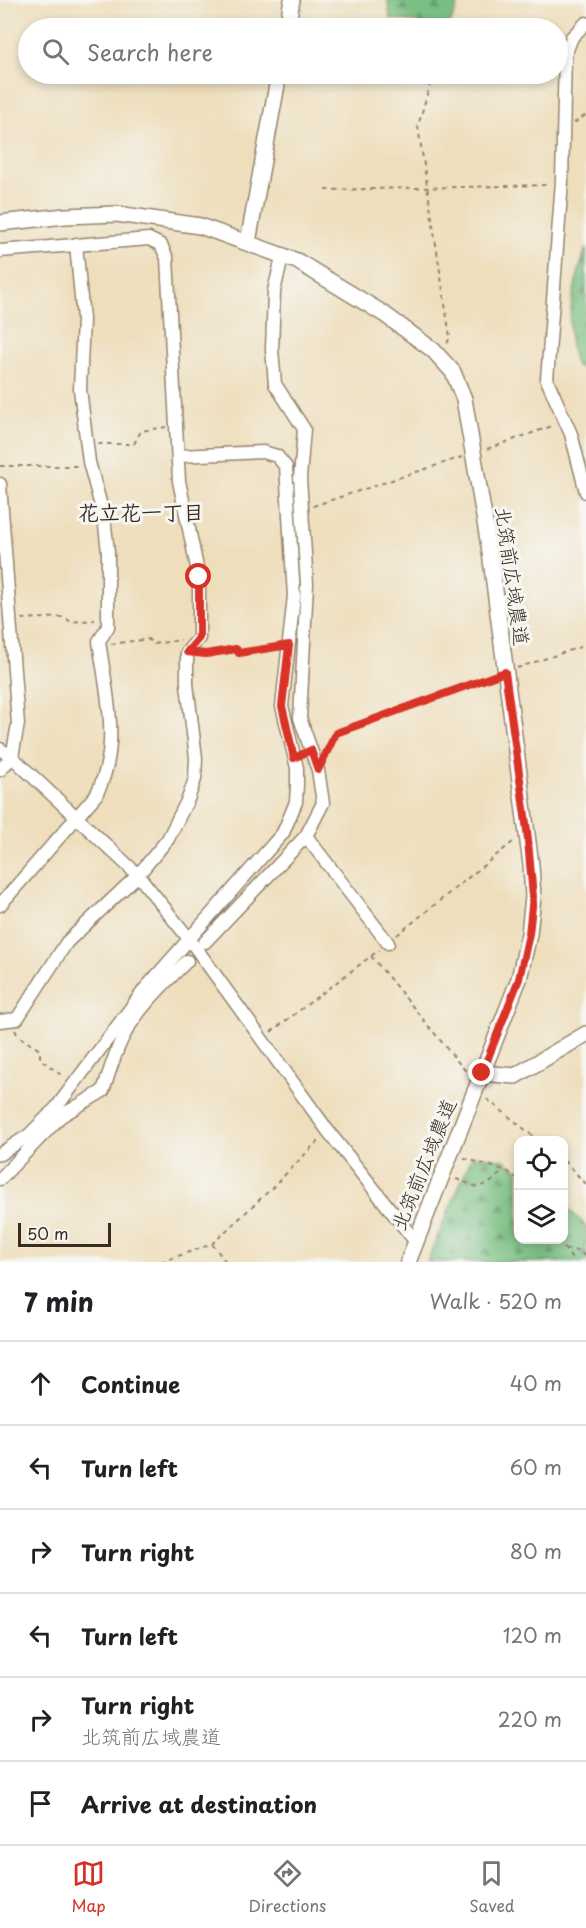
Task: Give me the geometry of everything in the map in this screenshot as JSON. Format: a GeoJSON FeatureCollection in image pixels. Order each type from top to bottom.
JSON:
{"type":"FeatureCollection","features":[{"type":"Feature","properties":{"kind":"street"},"geometry":{"type":"LineString","coordinates":[[289,18],[292,0]]}},
{"type":"Feature","properties":{"kind":"street"},"geometry":{"type":"LineString","coordinates":[[568,47],[572,37],[586,23]]}},
{"type":"Feature","properties":{"kind":"street"},"geometry":{"type":"LineString","coordinates":[[248,242],[277,84]]}},
{"type":"Feature","properties":{"kind":"street"},"geometry":{"type":"LineString","coordinates":[[565,84],[562,184],[547,380],[571,434],[586,492]]}},
{"type":"Feature","properties":{"kind":"street","name":"北筑前広域農道"},"geometry":{"type":"LineString","coordinates":[[0,223],[65,216],[117,214],[200,226],[283,254],[384,314],[440,357],[453,372],[464,399],[490,552],[527,830],[533,897],[529,934],[519,979],[408,1262]]}},
{"type":"Feature","properties":{"kind":"street"},"geometry":{"type":"LineString","coordinates":[[0,251],[149,239],[161,245],[167,258],[179,481],[199,577],[199,638],[187,652],[187,684],[196,758],[195,779],[188,800],[168,839],[138,875],[67,942],[17,1019],[4,1020]]}},
{"type":"Feature","properties":{"kind":"street"},"geometry":{"type":"LineString","coordinates":[[0,905],[42,854],[77,819],[96,795],[111,759],[112,735],[99,641],[108,627],[108,552],[104,518],[86,443],[80,389],[83,319],[76,244]]}},
{"type":"Feature","properties":{"kind":"street"},"geometry":{"type":"LineString","coordinates":[[205,942],[306,836],[322,803],[318,770],[300,718],[308,584],[300,478],[304,429],[275,384],[272,350],[274,291],[283,254]]}},
{"type":"Feature","properties":{"kind":"street"},"geometry":{"type":"LineString","coordinates":[[0,1154],[29,1135],[56,1108],[145,989],[283,833],[296,802],[294,758],[282,706],[294,596],[286,467],[277,456],[263,452],[179,456]]}},
{"type":"Feature","properties":{"kind":"street"},"geometry":{"type":"LineString","coordinates":[[0,484],[18,724],[12,757],[0,770]]}},
{"type":"Feature","properties":{"kind":"street"},"geometry":{"type":"LineString","coordinates":[[0,749],[12,757],[138,875],[190,940],[328,1131],[416,1240]]}},
{"type":"Feature","properties":{"kind":"street"},"geometry":{"type":"LineString","coordinates":[[294,758],[311,750]]}},
{"type":"Feature","properties":{"kind":"street"},"geometry":{"type":"LineString","coordinates":[[306,836],[388,943]]}},
{"type":"Feature","properties":{"kind":"street"},"geometry":{"type":"LineString","coordinates":[[0,1179],[61,1116],[103,1091],[121,1040],[130,1025],[155,993],[187,961]]}},
{"type":"Feature","properties":{"kind":"street"},"geometry":{"type":"LineString","coordinates":[[478,1081],[515,1076],[586,1034]]}},
{"type":"Feature","properties":{"kind":"path"},"geometry":{"type":"LineString","coordinates":[[430,84],[418,126],[450,337],[440,357]]}},
{"type":"Feature","properties":{"kind":"path"},"geometry":{"type":"LineString","coordinates":[[325,190],[562,184]]}},
{"type":"Feature","properties":{"kind":"path"},"geometry":{"type":"LineString","coordinates":[[302,509],[564,422]]}},
{"type":"Feature","properties":{"kind":"path"},"geometry":{"type":"LineString","coordinates":[[86,443],[134,444],[141,431],[177,426]]}},
{"type":"Feature","properties":{"kind":"path"},"geometry":{"type":"LineString","coordinates":[[0,466],[43,464],[50,468],[90,465]]}},
{"type":"Feature","properties":{"kind":"path"},"geometry":{"type":"LineString","coordinates":[[10,620],[64,617],[71,622],[95,620],[108,627]]}},
{"type":"Feature","properties":{"kind":"path"},"geometry":{"type":"LineString","coordinates":[[99,641],[115,644],[148,639],[153,644],[199,638]]}},
{"type":"Feature","properties":{"kind":"path"},"geometry":{"type":"LineString","coordinates":[[187,652],[206,654],[236,649],[239,653],[289,645]]}},
{"type":"Feature","properties":{"kind":"path"},"geometry":{"type":"LineString","coordinates":[[318,770],[336,733],[586,645]]}},
{"type":"Feature","properties":{"kind":"path"},"geometry":{"type":"LineString","coordinates":[[371,956],[470,1077],[478,1081],[534,1136]]}},
{"type":"Feature","properties":{"kind":"path"},"geometry":{"type":"LineString","coordinates":[[4,1020],[18,1036],[40,1050],[40,1059],[74,1084]]}},
{"type":"Feature","properties":{"kind":"path"},"geometry":{"type":"LineString","coordinates":[[160,1262],[212,1244],[328,1131]]}},
{"type":"Feature","properties":{"kind":"path"},"geometry":{"type":"LineString","coordinates":[[450,1153],[503,1170],[514,1176]]}},
{"type":"Feature","properties":{"kind":"path"},"geometry":{"type":"LineString","coordinates":[[568,1165],[586,1184]]}},
{"type":"Feature","properties":{"kind":"path"},"geometry":{"type":"LineString","coordinates":[[442,1173],[478,1187],[491,1182],[503,1170]]}},
{"type":"Feature","properties":{"kind":"path"},"geometry":{"type":"LineString","coordinates":[[212,1244],[226,1262]]}},
{"type":"Feature","properties":{"kind":"path"},"geometry":{"type":"LineString","coordinates":[[562,1244],[574,1262]]}},
{"type":"Feature","properties":{"kind":"path"},"geometry":{"type":"LineString","coordinates":[[565,1249],[580,1251],[586,1258]]}},
{"type":"Feature","properties":{"kind":"green space"},"geometry":{"type":"Polygon","coordinates":[[[388,0],[460,0],[452,18],[390,18],[388,0]]]}},
{"type":"Feature","properties":{"kind":"green space"},"geometry":{"type":"Polygon","coordinates":[[[586,248],[586,368],[576,366],[572,352],[570,322],[577,277],[586,248]]]}},
{"type":"Feature","properties":{"kind":"green space"},"geometry":{"type":"Polygon","coordinates":[[[472,1156],[502,1159],[514,1167],[514,1244],[568,1244],[568,1209],[586,1226],[586,1262],[427,1262],[472,1156]]]}},
{"type":"Feature","properties":{"kind":"district","name":"花立花一丁目"},"geometry":{"type":"Point","coordinates":[141,511]}},
{"type":"Feature","properties":{"kind":"route"},"geometry":{"type":"LineString","coordinates":[[199,577],[199,638],[187,652],[206,654],[236,649],[239,653],[289,645],[282,706],[285,723],[294,758],[311,750],[318,770],[336,733],[505,672],[527,830],[533,897],[529,934],[519,979],[482,1073]]}}]}
